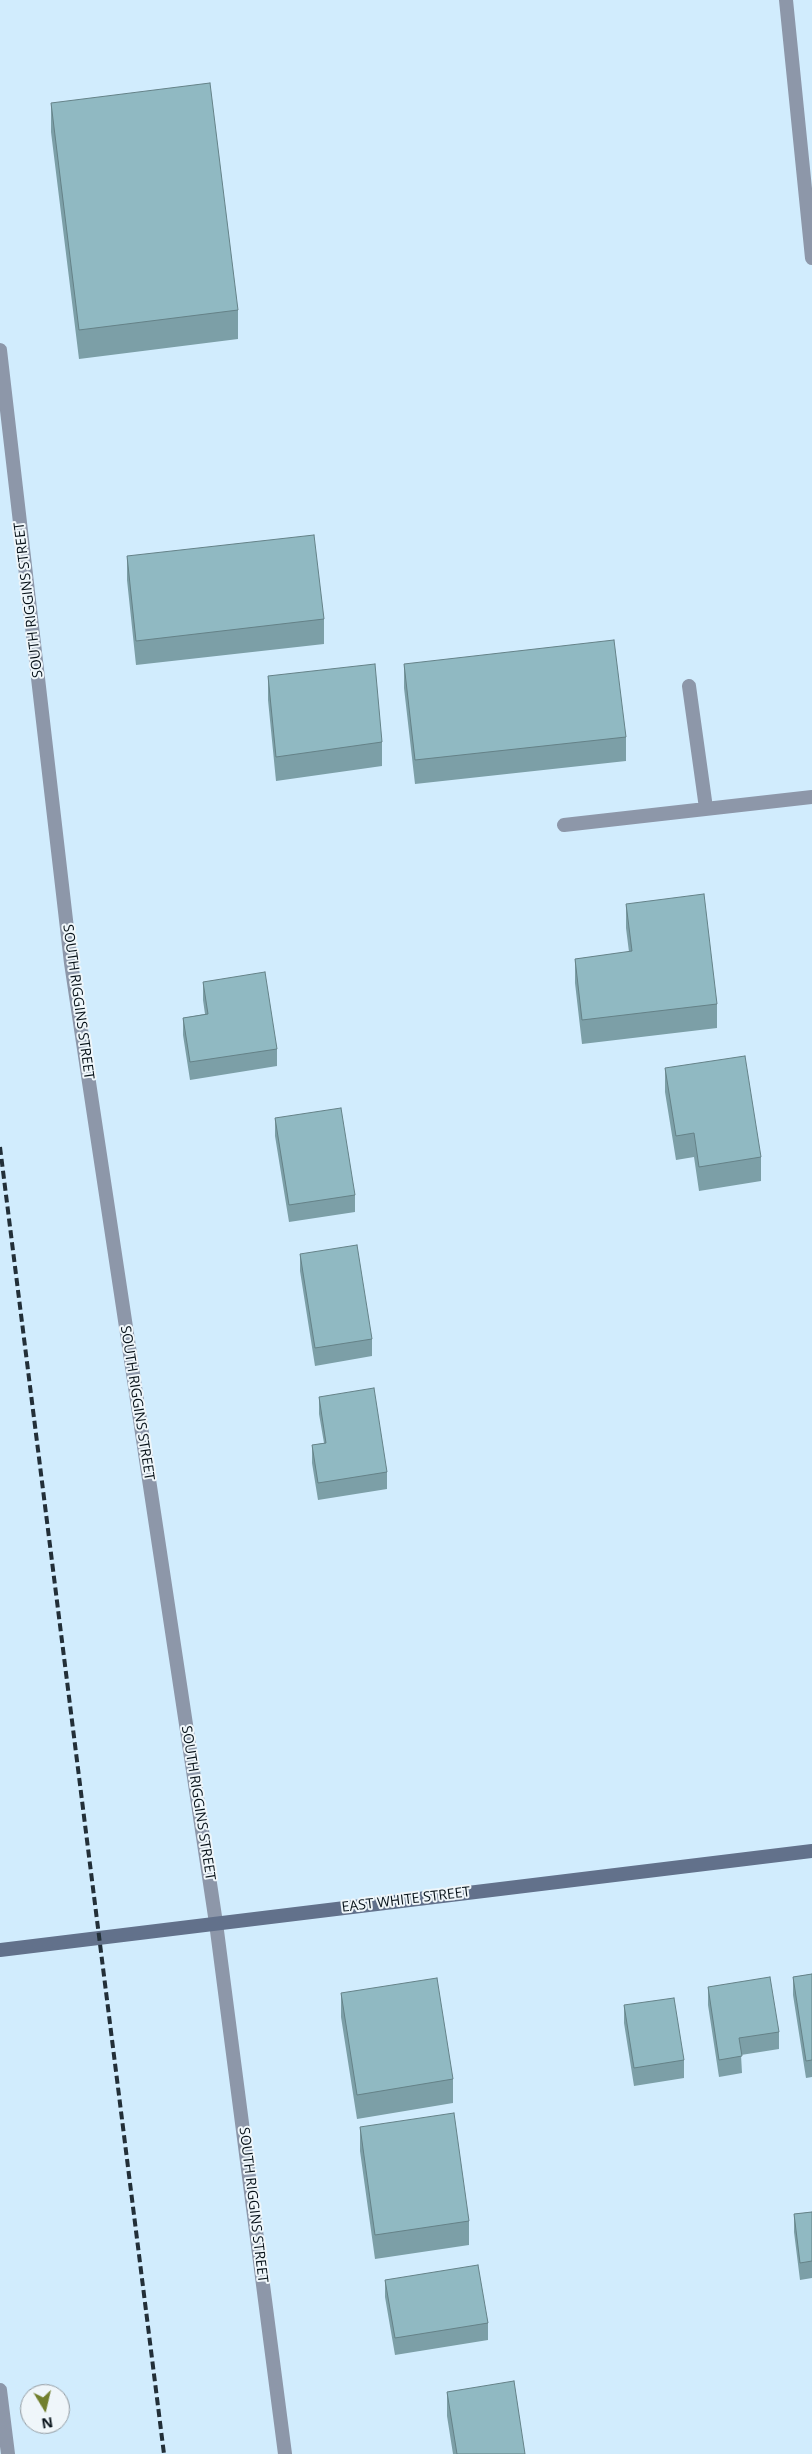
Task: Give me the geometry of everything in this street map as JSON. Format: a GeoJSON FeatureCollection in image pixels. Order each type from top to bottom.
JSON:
{"type":"FeatureCollection","features":[{"type":"Feature","properties":{"kind":"main road","name":"EAST WHITE STREET"},"geometry":{"type":"LineString","coordinates":[[0,1950],[812,1851]]}},
{"type":"Feature","properties":{"kind":"street"},"geometry":{"type":"LineString","coordinates":[[786,0],[812,258]]}},
{"type":"Feature","properties":{"kind":"street","name":"SOUTH RIGGINS STREET"},"geometry":{"type":"LineString","coordinates":[[0,350],[71,963],[216,1923],[285,2454]]}},
{"type":"Feature","properties":{"kind":"street"},"geometry":{"type":"LineString","coordinates":[[689,686],[706,808]]}},
{"type":"Feature","properties":{"kind":"street"},"geometry":{"type":"LineString","coordinates":[[564,825],[812,796]]}},
{"type":"Feature","properties":{"kind":"street"},"geometry":{"type":"LineString","coordinates":[[0,2390],[8,2454]]}},
{"type":"Feature","properties":{"kind":"building"},"geometry":{"type":"Polygon","coordinates":[[[210,83],[238,310],[79,330],[51,103],[210,83]]]}},
{"type":"Feature","properties":{"kind":"building"},"geometry":{"type":"Polygon","coordinates":[[[314,535],[324,619],[136,641],[127,556],[314,535]]]}},
{"type":"Feature","properties":{"kind":"building"},"geometry":{"type":"Polygon","coordinates":[[[614,640],[626,737],[415,760],[404,664],[614,640]]]}},
{"type":"Feature","properties":{"kind":"building"},"geometry":{"type":"Polygon","coordinates":[[[375,664],[382,742],[276,757],[268,676],[375,664]]]}},
{"type":"Feature","properties":{"kind":"building"},"geometry":{"type":"Polygon","coordinates":[[[704,894],[717,1004],[582,1020],[575,959],[632,951],[626,904],[704,894]]]}},
{"type":"Feature","properties":{"kind":"building"},"geometry":{"type":"Polygon","coordinates":[[[265,972],[277,1049],[190,1062],[183,1018],[208,1014],[203,982],[265,972]]]}},
{"type":"Feature","properties":{"kind":"building"},"geometry":{"type":"Polygon","coordinates":[[[745,1056],[761,1157],[699,1167],[694,1133],[676,1136],[665,1068],[745,1056]]]}},
{"type":"Feature","properties":{"kind":"building"},"geometry":{"type":"Polygon","coordinates":[[[341,1108],[355,1195],[289,1205],[275,1118],[341,1108]]]}},
{"type":"Feature","properties":{"kind":"building"},"geometry":{"type":"Polygon","coordinates":[[[357,1245],[372,1339],[315,1348],[300,1254],[357,1245]]]}},
{"type":"Feature","properties":{"kind":"building"},"geometry":{"type":"Polygon","coordinates":[[[374,1388],[387,1472],[318,1483],[312,1445],[326,1443],[319,1397],[374,1388]]]}},
{"type":"Feature","properties":{"kind":"building"},"geometry":{"type":"Polygon","coordinates":[[[812,1974],[812,2060],[806,2061],[793,1977],[812,1974]]]}},
{"type":"Feature","properties":{"kind":"building"},"geometry":{"type":"Polygon","coordinates":[[[770,1977],[779,2032],[739,2038],[742,2056],[719,2060],[708,1987],[770,1977]]]}},
{"type":"Feature","properties":{"kind":"building"},"geometry":{"type":"Polygon","coordinates":[[[437,1978],[453,2079],[357,2095],[341,1993],[437,1978]]]}},
{"type":"Feature","properties":{"kind":"building"},"geometry":{"type":"Polygon","coordinates":[[[674,1998],[684,2060],[634,2068],[624,2005],[674,1998]]]}},
{"type":"Feature","properties":{"kind":"building"},"geometry":{"type":"Polygon","coordinates":[[[454,2113],[469,2221],[375,2235],[360,2127],[454,2113]]]}},
{"type":"Feature","properties":{"kind":"building"},"geometry":{"type":"Polygon","coordinates":[[[812,2212],[812,2261],[800,2263],[794,2214],[812,2212]]]}},
{"type":"Feature","properties":{"kind":"building"},"geometry":{"type":"Polygon","coordinates":[[[478,2265],[488,2323],[395,2338],[385,2280],[478,2265]]]}},
{"type":"Feature","properties":{"kind":"building"},"geometry":{"type":"Polygon","coordinates":[[[514,2381],[525,2454],[457,2454],[447,2392],[514,2381]]]}},
{"type":"Feature","properties":{"kind":"railway"},"geometry":{"type":"LineString","coordinates":[[0,1147],[164,2454]]}}]}
